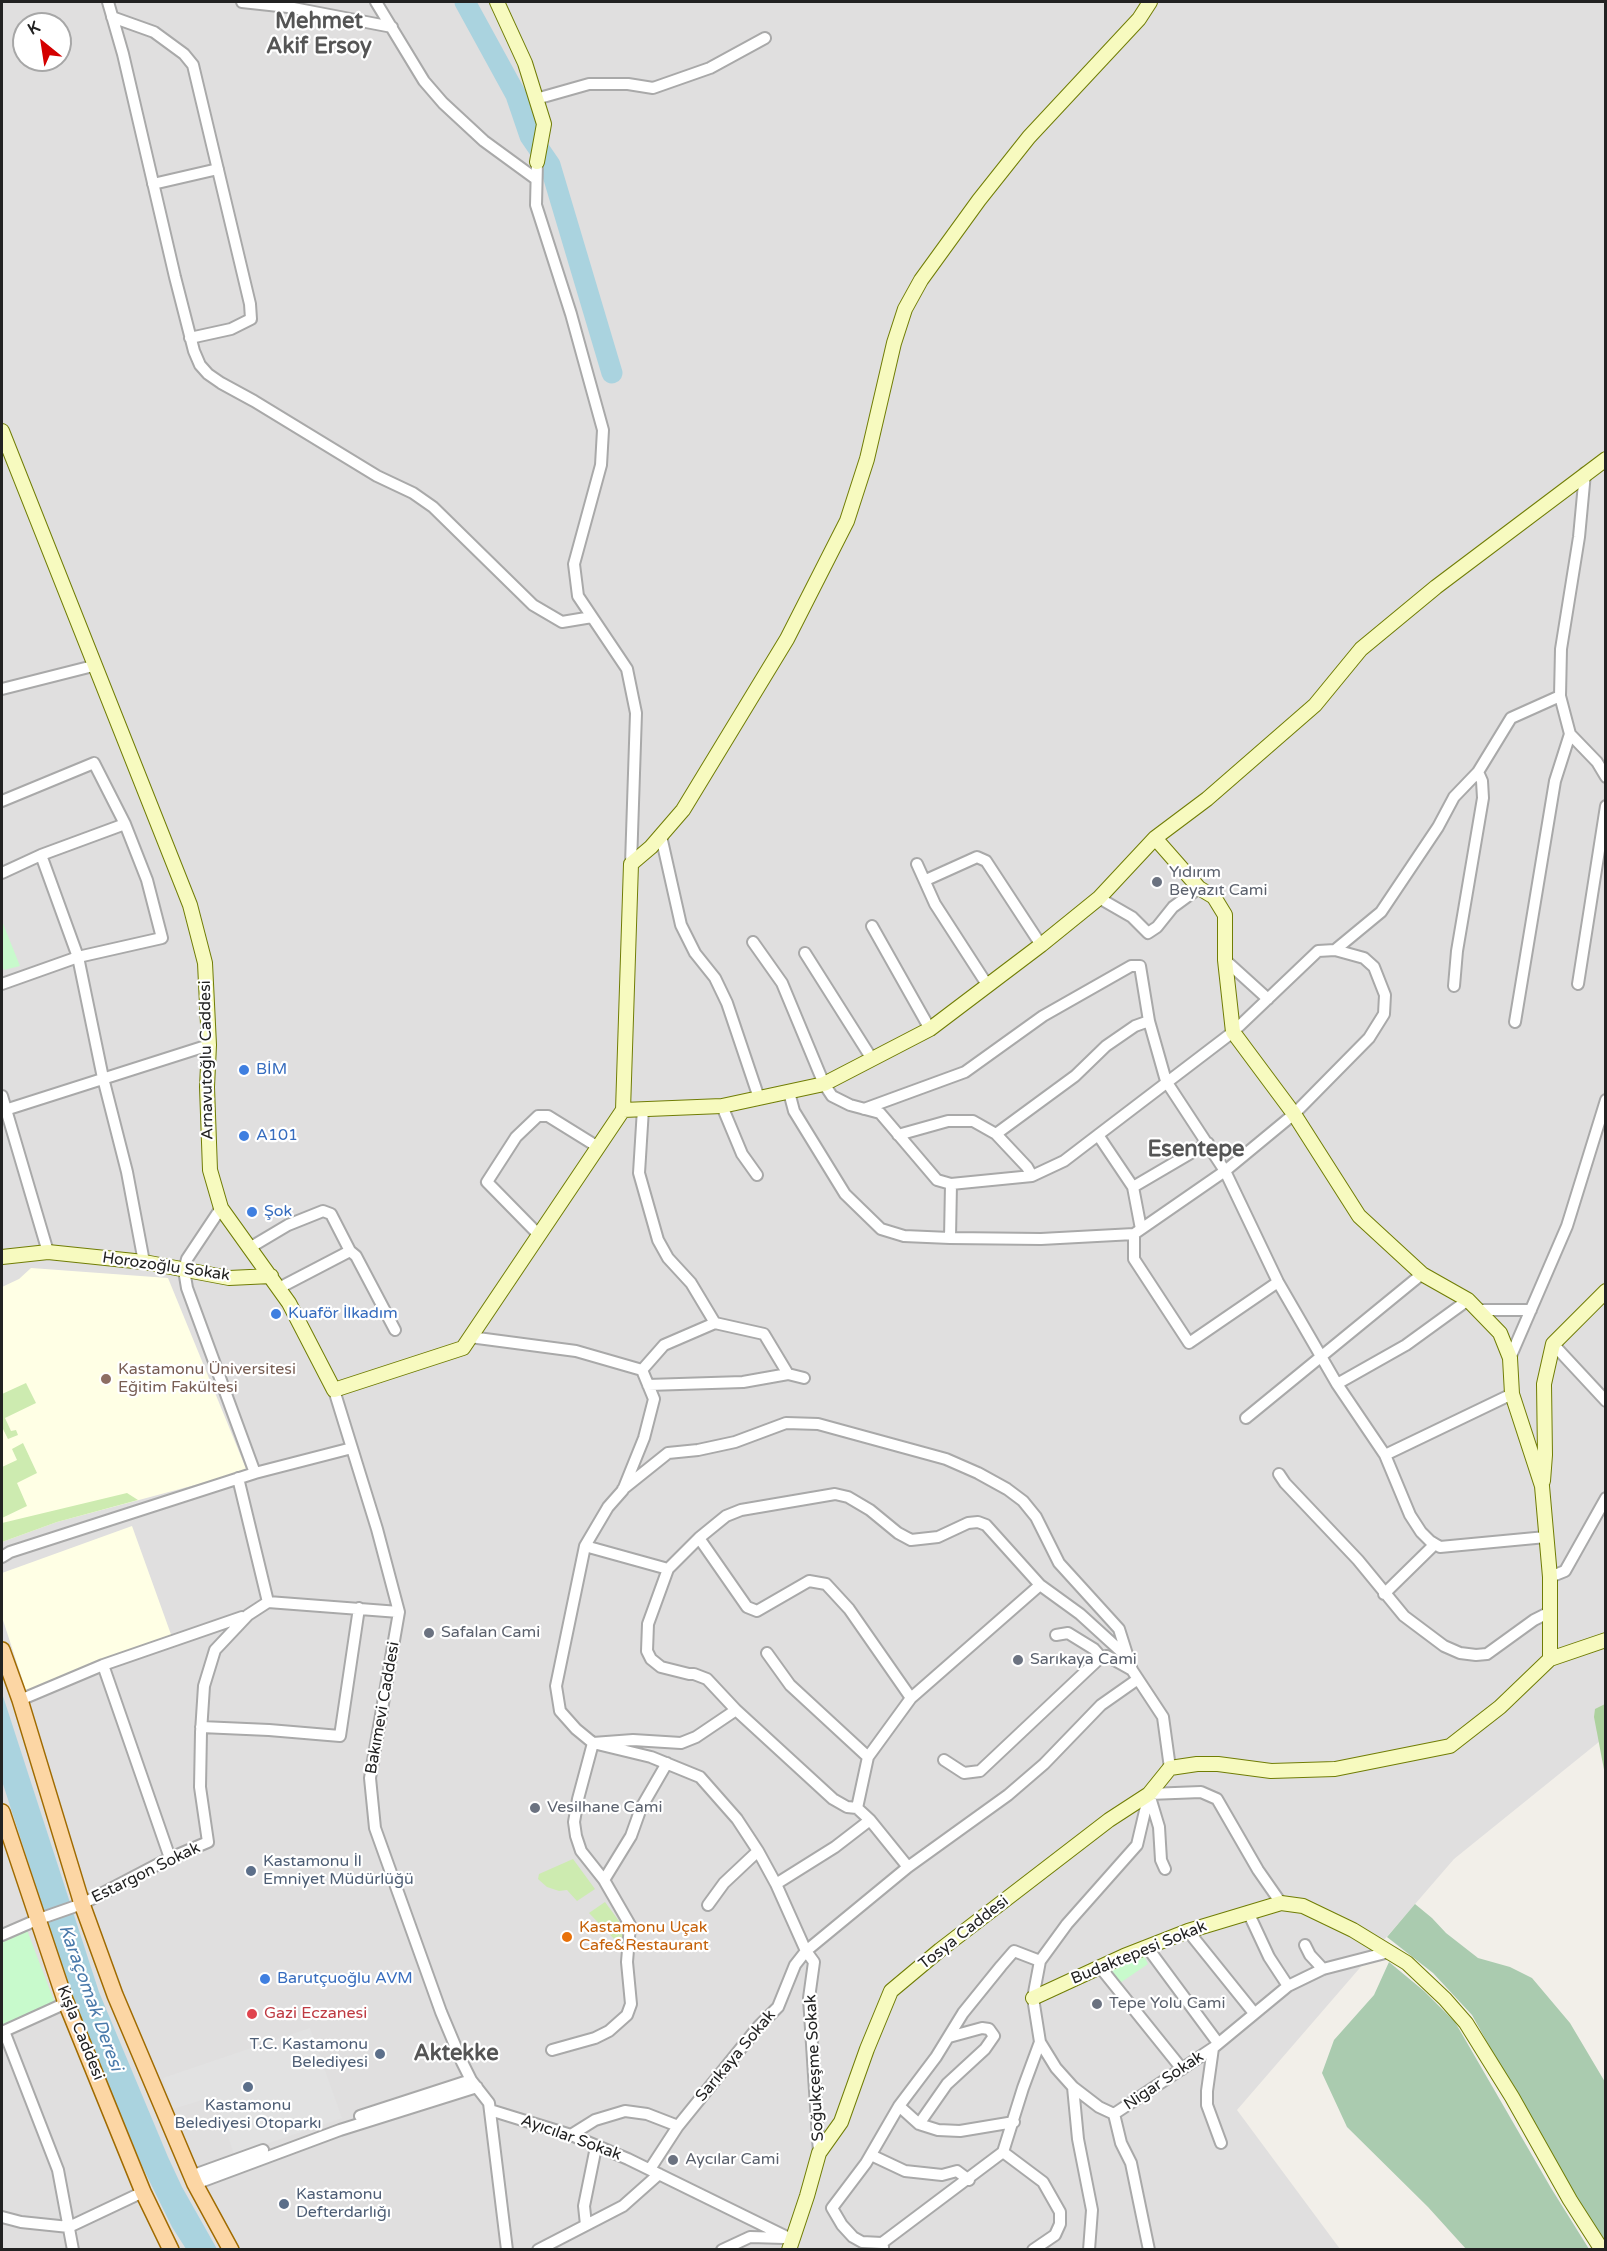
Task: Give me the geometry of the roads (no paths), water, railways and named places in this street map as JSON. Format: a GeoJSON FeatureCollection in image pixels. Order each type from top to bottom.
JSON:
{"type":"FeatureCollection","features":[{"type":"Feature","properties":{"kind":"main road"},"geometry":{"type":"LineString","coordinates":[[2,1650],[20,1700],[82,1904],[115,1995],[193,2180],[231,2250]]}},
{"type":"Feature","properties":{"kind":"main road","name":"Kışla Caddesi"},"geometry":{"type":"LineString","coordinates":[[2,1812],[66,2003],[143,2192],[171,2250]]}},
{"type":"Feature","properties":{"kind":"street"},"geometry":{"type":"LineString","coordinates":[[108,2],[123,54],[190,338],[200,364],[208,374],[377,476],[413,493],[433,507],[533,605],[562,622],[592,617]]}},
{"type":"Feature","properties":{"kind":"street"},"geometry":{"type":"LineString","coordinates":[[242,2],[288,7],[392,27]]}},
{"type":"Feature","properties":{"kind":"street"},"geometry":{"type":"LineString","coordinates":[[376,2],[424,81],[443,103],[484,141],[536,179]]}},
{"type":"Feature","properties":{"kind":"street"},"geometry":{"type":"LineString","coordinates":[[350,1251],[275,1282],[334,1390],[463,1348],[623,1110],[636,713],[627,669],[578,596],[574,564],[601,465],[603,430],[571,314],[536,205],[537,162],[544,124],[525,63],[497,2]]}},
{"type":"Feature","properties":{"kind":"street"},"geometry":{"type":"LineString","coordinates":[[631,864],[661,836],[682,810],[787,639],[847,521],[867,459],[894,343],[905,309],[921,280],[979,200],[1029,137],[1139,19],[1150,2]]}},
{"type":"Feature","properties":{"kind":"street"},"geometry":{"type":"LineString","coordinates":[[112,18],[154,32],[184,54],[193,65],[250,304],[251,319],[231,329],[190,338]]}},
{"type":"Feature","properties":{"kind":"street"},"geometry":{"type":"LineString","coordinates":[[536,99],[589,84],[628,84],[653,88],[710,68],[765,38]]}},
{"type":"Feature","properties":{"kind":"street"},"geometry":{"type":"LineString","coordinates":[[153,184],[218,169]]}},
{"type":"Feature","properties":{"kind":"street","name":"Arnavutoğlu Caddesi"},"geometry":{"type":"LineString","coordinates":[[2,431],[93,666],[190,905],[205,963],[209,1045],[207,1087],[210,1170],[221,1208],[275,1282]]}},
{"type":"Feature","properties":{"kind":"street"},"geometry":{"type":"LineString","coordinates":[[623,1110],[722,1107],[824,1084],[930,1029],[1099,898],[1155,838],[1207,799],[1315,705],[1361,649],[1436,587],[1605,459]]}},
{"type":"Feature","properties":{"kind":"street"},"geometry":{"type":"LineString","coordinates":[[1585,473],[1579,537],[1561,649],[1560,696],[1570,734],[1598,762],[1605,777]]}},
{"type":"Feature","properties":{"kind":"street"},"geometry":{"type":"LineString","coordinates":[[2,689],[93,666]]}},
{"type":"Feature","properties":{"kind":"street"},"geometry":{"type":"LineString","coordinates":[[1335,950],[1382,912],[1438,827],[1454,797],[1478,772],[1511,718],[1560,696]]}},
{"type":"Feature","properties":{"kind":"street"},"geometry":{"type":"LineString","coordinates":[[1515,1022],[1555,781],[1570,734]]}},
{"type":"Feature","properties":{"kind":"street"},"geometry":{"type":"LineString","coordinates":[[2,801],[94,763],[125,824],[147,880],[162,938],[78,957],[2,984]]}},
{"type":"Feature","properties":{"kind":"street"},"geometry":{"type":"LineString","coordinates":[[1454,986],[1457,951],[1483,798],[1482,781],[1478,772]]}},
{"type":"Feature","properties":{"kind":"street"},"geometry":{"type":"LineString","coordinates":[[1578,984],[1605,806]]}},
{"type":"Feature","properties":{"kind":"street"},"geometry":{"type":"LineString","coordinates":[[2,873],[41,855],[125,824]]}},
{"type":"Feature","properties":{"kind":"street"},"geometry":{"type":"LineString","coordinates":[[661,836],[681,925],[695,953],[715,978],[728,1003],[759,1098]]}},
{"type":"Feature","properties":{"kind":"street"},"geometry":{"type":"LineString","coordinates":[[1155,838],[1199,888],[1214,897],[1225,915],[1225,960],[1233,1032],[1294,1114],[1359,1216],[1422,1274],[1473,1305],[1500,1333],[1510,1358],[1512,1394],[1542,1486]]}},
{"type":"Feature","properties":{"kind":"street"},"geometry":{"type":"LineString","coordinates":[[41,855],[78,957],[103,1078],[127,1172],[144,1262]]}},
{"type":"Feature","properties":{"kind":"street"},"geometry":{"type":"LineString","coordinates":[[926,880],[977,857],[986,861],[1041,945]]}},
{"type":"Feature","properties":{"kind":"street"},"geometry":{"type":"LineString","coordinates":[[917,864],[935,904],[988,986]]}},
{"type":"Feature","properties":{"kind":"street"},"geometry":{"type":"LineString","coordinates":[[1099,898],[1132,917],[1148,933],[1157,927],[1173,907],[1199,888]]}},
{"type":"Feature","properties":{"kind":"street"},"geometry":{"type":"LineString","coordinates":[[872,926],[930,1029]]}},
{"type":"Feature","properties":{"kind":"street"},"geometry":{"type":"LineString","coordinates":[[753,942],[782,983],[824,1084],[832,1096],[850,1105],[880,1113],[937,1180],[951,1184],[1032,1176],[1064,1161],[1233,1032],[1318,951],[1335,950],[1364,958],[1374,967],[1385,994],[1384,1014],[1369,1038],[1294,1114],[1225,1171],[1138,1231],[1041,1239],[950,1238],[904,1236],[880,1228],[845,1194],[794,1111],[789,1092]]}},
{"type":"Feature","properties":{"kind":"street"},"geometry":{"type":"LineString","coordinates":[[805,952],[872,1059]]}},
{"type":"Feature","properties":{"kind":"street"},"geometry":{"type":"LineString","coordinates":[[1225,960],[1268,999]]}},
{"type":"Feature","properties":{"kind":"street"},"geometry":{"type":"LineString","coordinates":[[864,1109],[964,1072],[1043,1016],[1131,966],[1140,966],[1149,1021],[1166,1081],[1225,1171],[1278,1282],[1320,1357],[1385,1455],[1410,1515],[1421,1532],[1440,1547],[1546,1537]]}},
{"type":"Feature","properties":{"kind":"street"},"geometry":{"type":"LineString","coordinates":[[996,1134],[1075,1076],[1106,1046],[1135,1026],[1149,1021]]}},
{"type":"Feature","properties":{"kind":"street"},"geometry":{"type":"LineString","coordinates":[[4,1110],[209,1045]]}},
{"type":"Feature","properties":{"kind":"street"},"geometry":{"type":"LineString","coordinates":[[2,1096],[4,1110],[48,1252]]}},
{"type":"Feature","properties":{"kind":"street"},"geometry":{"type":"LineString","coordinates":[[1510,1358],[1567,1226],[1605,1100]]}},
{"type":"Feature","properties":{"kind":"street"},"geometry":{"type":"LineString","coordinates":[[722,1107],[742,1154],[757,1175]]}},
{"type":"Feature","properties":{"kind":"street"},"geometry":{"type":"LineString","coordinates":[[643,1109],[639,1173],[658,1240],[668,1258],[691,1282],[715,1323]]}},
{"type":"Feature","properties":{"kind":"street"},"geometry":{"type":"LineString","coordinates":[[538,1235],[487,1182],[516,1137],[538,1116],[548,1116],[598,1148]]}},
{"type":"Feature","properties":{"kind":"street"},"geometry":{"type":"LineString","coordinates":[[898,1135],[948,1121],[973,1121],[996,1134],[1027,1167],[1032,1176]]}},
{"type":"Feature","properties":{"kind":"street"},"geometry":{"type":"LineString","coordinates":[[1098,1135],[1133,1187],[1138,1231],[1134,1259],[1190,1343],[1278,1282]]}},
{"type":"Feature","properties":{"kind":"street"},"geometry":{"type":"LineString","coordinates":[[1133,1187],[1208,1143]]}},
{"type":"Feature","properties":{"kind":"street"},"geometry":{"type":"LineString","coordinates":[[950,1238],[951,1184]]}},
{"type":"Feature","properties":{"kind":"street"},"geometry":{"type":"LineString","coordinates":[[221,1208],[187,1259],[184,1270],[187,1288],[255,1473]]}},
{"type":"Feature","properties":{"kind":"street"},"geometry":{"type":"LineString","coordinates":[[251,1247],[288,1225],[323,1211],[331,1214],[395,1330]]}},
{"type":"Feature","properties":{"kind":"street","name":"Horozoğlu Sokak"},"geometry":{"type":"LineString","coordinates":[[2,1257],[48,1252],[144,1262],[229,1278],[275,1282]]}},
{"type":"Feature","properties":{"kind":"street"},"geometry":{"type":"LineString","coordinates":[[1246,1418],[1422,1274]]}},
{"type":"Feature","properties":{"kind":"street"},"geometry":{"type":"LineString","coordinates":[[1550,1659],[1550,1577],[1542,1486],[1545,1455],[1544,1384],[1553,1344],[1605,1291]]}},
{"type":"Feature","properties":{"kind":"street"},"geometry":{"type":"LineString","coordinates":[[1337,1384],[1473,1305],[1531,1310]]}},
{"type":"Feature","properties":{"kind":"street"},"geometry":{"type":"LineString","coordinates":[[642,1370],[664,1345],[715,1323],[764,1334],[788,1374]]}},
{"type":"Feature","properties":{"kind":"street"},"geometry":{"type":"LineString","coordinates":[[470,1337],[576,1351],[642,1370]]}},
{"type":"Feature","properties":{"kind":"street"},"geometry":{"type":"LineString","coordinates":[[1553,1344],[1605,1401]]}},
{"type":"Feature","properties":{"kind":"street"},"geometry":{"type":"LineString","coordinates":[[623,1490],[644,1438],[654,1399],[642,1370]]}},
{"type":"Feature","properties":{"kind":"street"},"geometry":{"type":"LineString","coordinates":[[648,1385],[743,1382],[788,1374],[804,1378]]}},
{"type":"Feature","properties":{"kind":"street","name":"Bakımevi Caddesi"},"geometry":{"type":"LineString","coordinates":[[334,1390],[399,1612],[370,1778],[375,1828],[441,2012],[474,2084],[489,2103],[507,2250]]}},
{"type":"Feature","properties":{"kind":"street"},"geometry":{"type":"LineString","coordinates":[[1385,1455],[1512,1394]]}},
{"type":"Feature","properties":{"kind":"street"},"geometry":{"type":"LineString","coordinates":[[736,1710],[696,1737],[681,1743],[633,1740],[593,1743],[560,1711],[555,1686],[585,1546],[608,1507],[623,1490],[668,1454],[735,1442],[786,1423],[818,1424],[946,1459],[978,1473],[1023,1501],[1036,1517],[1059,1563],[1119,1629],[1126,1655],[1135,1674],[1163,1717],[1170,1768],[1218,1764],[1271,1771],[1335,1769],[1450,1746],[1500,1707],[1550,1659],[1605,1640]]}},
{"type":"Feature","properties":{"kind":"street"},"geometry":{"type":"LineString","coordinates":[[2,1557],[10,1552],[238,1478],[352,1448]]}},
{"type":"Feature","properties":{"kind":"street"},"geometry":{"type":"LineString","coordinates":[[1279,1474],[1358,1560],[1404,1616],[1428,1636],[1460,1653],[1487,1654],[1534,1620],[1550,1612]]}},
{"type":"Feature","properties":{"kind":"street"},"geometry":{"type":"LineString","coordinates":[[238,1478],[268,1602],[399,1612]]}},
{"type":"Feature","properties":{"kind":"street"},"geometry":{"type":"LineString","coordinates":[[909,1867],[870,1820],[857,1808],[847,1807],[833,1799],[736,1710],[707,1679],[661,1667],[651,1659],[647,1652],[648,1624],[668,1569],[699,1538],[726,1516],[741,1510],[835,1494],[848,1497],[870,1510],[898,1533],[911,1540],[938,1537],[968,1523],[978,1522],[986,1525],[1040,1585],[1080,1614],[1126,1655]]}},
{"type":"Feature","properties":{"kind":"street"},"geometry":{"type":"LineString","coordinates":[[1550,1577],[1565,1571],[1605,1498]]}},
{"type":"Feature","properties":{"kind":"street"},"geometry":{"type":"LineString","coordinates":[[699,1538],[747,1607],[757,1611],[809,1581],[826,1584],[849,1609],[911,1698]]}},
{"type":"Feature","properties":{"kind":"street"},"geometry":{"type":"LineString","coordinates":[[1384,1594],[1435,1544]]}},
{"type":"Feature","properties":{"kind":"street"},"geometry":{"type":"LineString","coordinates":[[585,1546],[668,1569]]}},
{"type":"Feature","properties":{"kind":"street"},"geometry":{"type":"LineString","coordinates":[[857,1808],[868,1757],[911,1698],[1040,1585]]}},
{"type":"Feature","properties":{"kind":"street","name":"Estargon Sokak"},"geometry":{"type":"LineString","coordinates":[[2,1935],[82,1904],[170,1858],[208,1842],[200,1787],[204,1686],[215,1650],[248,1615],[268,1602]]}},
{"type":"Feature","properties":{"kind":"street"},"geometry":{"type":"LineString","coordinates":[[201,1727],[340,1736],[360,1608]]}},
{"type":"Feature","properties":{"kind":"street"},"geometry":{"type":"LineString","coordinates":[[20,1700],[103,1665],[248,1615]]}},
{"type":"Feature","properties":{"kind":"street"},"geometry":{"type":"LineString","coordinates":[[1056,1635],[1068,1633],[1094,1649],[1101,1657]]}},
{"type":"Feature","properties":{"kind":"street"},"geometry":{"type":"LineString","coordinates":[[768,1653],[790,1685],[868,1757]]}},
{"type":"Feature","properties":{"kind":"street"},"geometry":{"type":"LineString","coordinates":[[944,1760],[964,1773],[980,1771],[1101,1657],[1107,1656],[1135,1674]]}},
{"type":"Feature","properties":{"kind":"street"},"geometry":{"type":"LineString","coordinates":[[103,1665],[170,1858]]}},
{"type":"Feature","properties":{"kind":"street","name":"Sarıkaya Sokak"},"geometry":{"type":"LineString","coordinates":[[678,2126],[759,2026],[778,2007],[795,1965],[806,1951],[909,1867],[1008,1796],[1044,1764],[1101,1705],[1135,1674]]}},
{"type":"Feature","properties":{"kind":"street"},"geometry":{"type":"LineString","coordinates":[[552,2050],[594,2038],[609,2031],[627,2015],[631,2004],[627,1962],[630,1926],[604,1880],[581,1851],[574,1822],[593,1743]]}},
{"type":"Feature","properties":{"kind":"street","name":"Soğukçeşme Sokak"},"geometry":{"type":"LineString","coordinates":[[593,1743],[667,1763],[700,1777],[736,1819],[758,1851],[776,1884],[806,1951],[814,1962],[810,2008],[819,2153]]}},
{"type":"Feature","properties":{"kind":"street"},"geometry":{"type":"LineString","coordinates":[[604,1880],[626,1846],[641,1808],[667,1763]]}},
{"type":"Feature","properties":{"kind":"street","name":"Tosya Caddesi"},"geometry":{"type":"LineString","coordinates":[[790,2244],[819,2153],[841,2122],[891,1991],[940,1950],[1109,1820],[1149,1794],[1170,1768]]}},
{"type":"Feature","properties":{"kind":"street"},"geometry":{"type":"LineString","coordinates":[[1149,1794],[1202,1792],[1218,1799],[1258,1870],[1281,1903],[1303,1906],[1353,1930],[1407,1963],[1422,1976],[1466,2023],[1602,2250]]}},
{"type":"Feature","properties":{"kind":"street"},"geometry":{"type":"LineString","coordinates":[[1149,1794],[1159,1827],[1161,1860],[1165,1869]]}},
{"type":"Feature","properties":{"kind":"street"},"geometry":{"type":"LineString","coordinates":[[1149,1794],[1137,1845],[1067,1924],[1040,1961],[1033,1998],[1040,2042],[1056,2068],[1073,2087],[1100,2107],[1114,2114],[1121,2143],[1131,2163],[1149,2250]]}},
{"type":"Feature","properties":{"kind":"street"},"geometry":{"type":"LineString","coordinates":[[776,1884],[835,1847],[870,1820]]}},
{"type":"Feature","properties":{"kind":"street"},"geometry":{"type":"LineString","coordinates":[[708,1905],[724,1883],[758,1851]]}},
{"type":"Feature","properties":{"kind":"street","name":"Budaktepesi Sokak"},"geometry":{"type":"LineString","coordinates":[[1033,1998],[1100,1967],[1188,1931],[1281,1903]]}},
{"type":"Feature","properties":{"kind":"street"},"geometry":{"type":"LineString","coordinates":[[1248,1912],[1269,1957],[1288,1986]]}},
{"type":"Feature","properties":{"kind":"street"},"geometry":{"type":"LineString","coordinates":[[1188,1931],[1254,2013]]}},
{"type":"Feature","properties":{"kind":"street"},"geometry":{"type":"LineString","coordinates":[[1305,1945],[1323,1969]]}},
{"type":"Feature","properties":{"kind":"street","name":"Nigar Sokak"},"geometry":{"type":"LineString","coordinates":[[1147,1947],[1215,2045],[1207,2091],[1207,2105],[1221,2143]]}},
{"type":"Feature","properties":{"kind":"street"},"geometry":{"type":"LineString","coordinates":[[1040,1961],[1014,1951],[963,2013],[949,2037],[899,2106],[871,2155],[832,2208],[842,2225],[853,2237],[862,2242],[883,2246],[1003,2152],[1040,2042]]}},
{"type":"Feature","properties":{"kind":"street","name":"Nigar Sokak"},"geometry":{"type":"LineString","coordinates":[[1114,2114],[1215,2045],[1288,1986],[1323,1969],[1389,1952]]}},
{"type":"Feature","properties":{"kind":"street"},"geometry":{"type":"LineString","coordinates":[[1100,1967],[1182,2069]]}},
{"type":"Feature","properties":{"kind":"street"},"geometry":{"type":"LineString","coordinates":[[66,2003],[3,2031],[58,2170],[73,2250]]}},
{"type":"Feature","properties":{"kind":"street"},"geometry":{"type":"LineString","coordinates":[[919,2124],[947,2084],[984,2049],[994,2036],[989,2029],[982,2028],[949,2037]]}},
{"type":"Feature","properties":{"kind":"street"},"geometry":{"type":"LineString","coordinates":[[193,2180],[385,2107],[474,2084]]}},
{"type":"Feature","properties":{"kind":"street"},"geometry":{"type":"LineString","coordinates":[[1073,2087],[1078,2139],[1092,2210],[1089,2250]]}},
{"type":"Feature","properties":{"kind":"street"},"geometry":{"type":"LineString","coordinates":[[899,2106],[919,2124],[938,2130],[960,2132],[1014,2122]]}},
{"type":"Feature","properties":{"kind":"street","name":"Ayıcılar Sokak"},"geometry":{"type":"LineString","coordinates":[[490,2110],[571,2135],[655,2172],[790,2244]]}},
{"type":"Feature","properties":{"kind":"street"},"geometry":{"type":"LineString","coordinates":[[538,2250],[622,2206],[655,2172],[678,2126],[647,2114],[625,2111],[595,2120],[571,2135]]}},
{"type":"Feature","properties":{"kind":"street"},"geometry":{"type":"LineString","coordinates":[[586,2225],[584,2206],[596,2147]]}},
{"type":"Feature","properties":{"kind":"street"},"geometry":{"type":"LineString","coordinates":[[1003,2152],[1043,2182],[1060,2212],[1060,2224],[1055,2235],[1033,2250]]}},
{"type":"Feature","properties":{"kind":"street"},"geometry":{"type":"LineString","coordinates":[[871,2155],[905,2171],[942,2175],[957,2171],[969,2180]]}},
{"type":"Feature","properties":{"kind":"street"},"geometry":{"type":"LineString","coordinates":[[2,2217],[21,2222],[69,2227],[143,2192]]}},
{"type":"Feature","properties":{"kind":"street"},"geometry":{"type":"LineString","coordinates":[[722,2250],[750,2237],[790,2244]]}},
{"type":"Feature","properties":{"kind":"water","name":"Karaçomak Deresi"},"geometry":{"type":"Polygon","coordinates":[[[2,1693],[99,1992],[168,2157],[217,2249],[186,2249],[172,2227],[143,2168],[73,2001],[2,1781],[2,1693]]]}},
{"type":"Feature","properties":{"kind":"waterway"},"geometry":{"type":"LineString","coordinates":[[465,2],[516,95],[530,136],[550,165],[612,373]]}},
{"type":"Feature","properties":{"kind":"place","name":"Yıdırım Beyazıt Cami"},"geometry":{"type":"Point","coordinates":[1157,882]}},
{"type":"Feature","properties":{"kind":"place","name":"BİM"},"geometry":{"type":"Point","coordinates":[244,1070]}},
{"type":"Feature","properties":{"kind":"place","name":"A101"},"geometry":{"type":"Point","coordinates":[244,1136]}},
{"type":"Feature","properties":{"kind":"place","name":"Şok"},"geometry":{"type":"Point","coordinates":[252,1212]}},
{"type":"Feature","properties":{"kind":"place","name":"Kuaför İlkadım"},"geometry":{"type":"Point","coordinates":[276,1314]}},
{"type":"Feature","properties":{"kind":"place","name":"Kastamonu Üniversitesi Eğitim Fakültesi"},"geometry":{"type":"Point","coordinates":[106,1379]}},
{"type":"Feature","properties":{"kind":"place","name":"Safalan Cami"},"geometry":{"type":"Point","coordinates":[429,1633]}},
{"type":"Feature","properties":{"kind":"place","name":"Sarıkaya Cami"},"geometry":{"type":"Point","coordinates":[1018,1660]}},
{"type":"Feature","properties":{"kind":"place","name":"Vesilhane Cami"},"geometry":{"type":"Point","coordinates":[535,1808]}},
{"type":"Feature","properties":{"kind":"place","name":"Kastamonu İl Emniyet Müdürlüğü"},"geometry":{"type":"Point","coordinates":[251,1871]}},
{"type":"Feature","properties":{"kind":"place","name":"Kastamonu Uçak Cafe&Restaurant"},"geometry":{"type":"Point","coordinates":[567,1937]}},
{"type":"Feature","properties":{"kind":"place","name":"Barutçuoğlu AVM"},"geometry":{"type":"Point","coordinates":[265,1979]}},
{"type":"Feature","properties":{"kind":"place","name":"Tepe Yolu Cami"},"geometry":{"type":"Point","coordinates":[1097,2004]}},
{"type":"Feature","properties":{"kind":"place","name":"Gazi Eczanesi"},"geometry":{"type":"Point","coordinates":[252,2014]}},
{"type":"Feature","properties":{"kind":"place","name":"T.C. Kastamonu Belediyesi"},"geometry":{"type":"Point","coordinates":[380,2054]}},
{"type":"Feature","properties":{"kind":"place","name":"Kastamonu Belediyesi Otoparkı"},"geometry":{"type":"Point","coordinates":[248,2087]}},
{"type":"Feature","properties":{"kind":"place","name":"Aycılar Cami"},"geometry":{"type":"Point","coordinates":[673,2160]}},
{"type":"Feature","properties":{"kind":"place","name":"Kastamonu Defterdarlığı"},"geometry":{"type":"Point","coordinates":[284,2204]}},
{"type":"Feature","properties":{"kind":"district","name":"Mehmet Akif Ersoy"},"geometry":{"type":"Point","coordinates":[319,34]}},
{"type":"Feature","properties":{"kind":"district","name":"Esentepe"},"geometry":{"type":"Point","coordinates":[1196,1150]}},
{"type":"Feature","properties":{"kind":"district","name":"Aktekke"},"geometry":{"type":"Point","coordinates":[456,2054]}}]}
